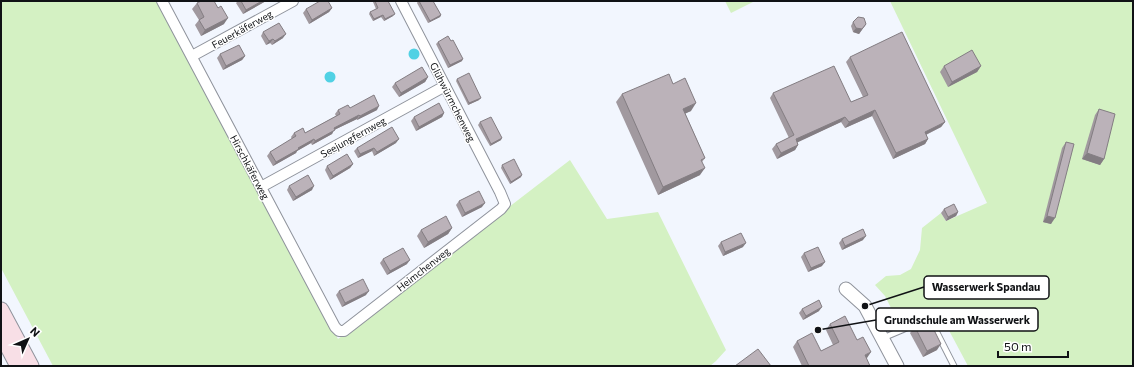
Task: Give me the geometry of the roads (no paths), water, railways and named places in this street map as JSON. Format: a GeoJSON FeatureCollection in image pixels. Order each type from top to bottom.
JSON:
{"type":"FeatureCollection","features":[{"type":"Feature","properties":{"kind":"main road"},"geometry":{"type":"LineString","coordinates":[[1,310],[31,366]]}},
{"type":"Feature","properties":{"kind":"main road"},"geometry":{"type":"LineString","coordinates":[[1,334],[18,366]]}},
{"type":"Feature","properties":{"kind":"street","name":"Hirschkäferweg"},"geometry":{"type":"LineString","coordinates":[[162,1],[335,327],[339,331]]}},
{"type":"Feature","properties":{"kind":"street","name":"Feuerkäferweg"},"geometry":{"type":"LineString","coordinates":[[192,56],[293,1]]}},
{"type":"Feature","properties":{"kind":"street","name":"Glühwürmchenweg"},"geometry":{"type":"LineString","coordinates":[[401,1],[505,204]]}},
{"type":"Feature","properties":{"kind":"street","name":"Seejungfernweg"},"geometry":{"type":"LineString","coordinates":[[261,187],[445,86]]}},
{"type":"Feature","properties":{"kind":"street","name":"Heimchenweg"},"geometry":{"type":"LineString","coordinates":[[339,331],[344,330],[505,204]]}},
{"type":"Feature","properties":{"kind":"street"},"geometry":{"type":"LineString","coordinates":[[846,289],[865,306],[897,366]]}},
{"type":"Feature","properties":{"kind":"lane"},"geometry":{"type":"LineString","coordinates":[[883,338],[929,317],[954,366]]}},
{"type":"Feature","properties":{"kind":"water"},"geometry":{"type":"Polygon","coordinates":[[[412,49],[416,49],[418,50],[418,58],[412,59],[409,56],[409,52],[412,49]]]}},
{"type":"Feature","properties":{"kind":"water"},"geometry":{"type":"Polygon","coordinates":[[[330,71],[334,73],[336,77],[334,81],[330,83],[326,81],[324,77],[326,73],[330,71]]]}},
{"type":"Feature","properties":{"kind":"place","name":"Wasserwerk Spandau"},"geometry":{"type":"Point","coordinates":[865,306]}},
{"type":"Feature","properties":{"kind":"place","name":"Grundschule am Wasserwerk"},"geometry":{"type":"Point","coordinates":[818,330]}}]}
